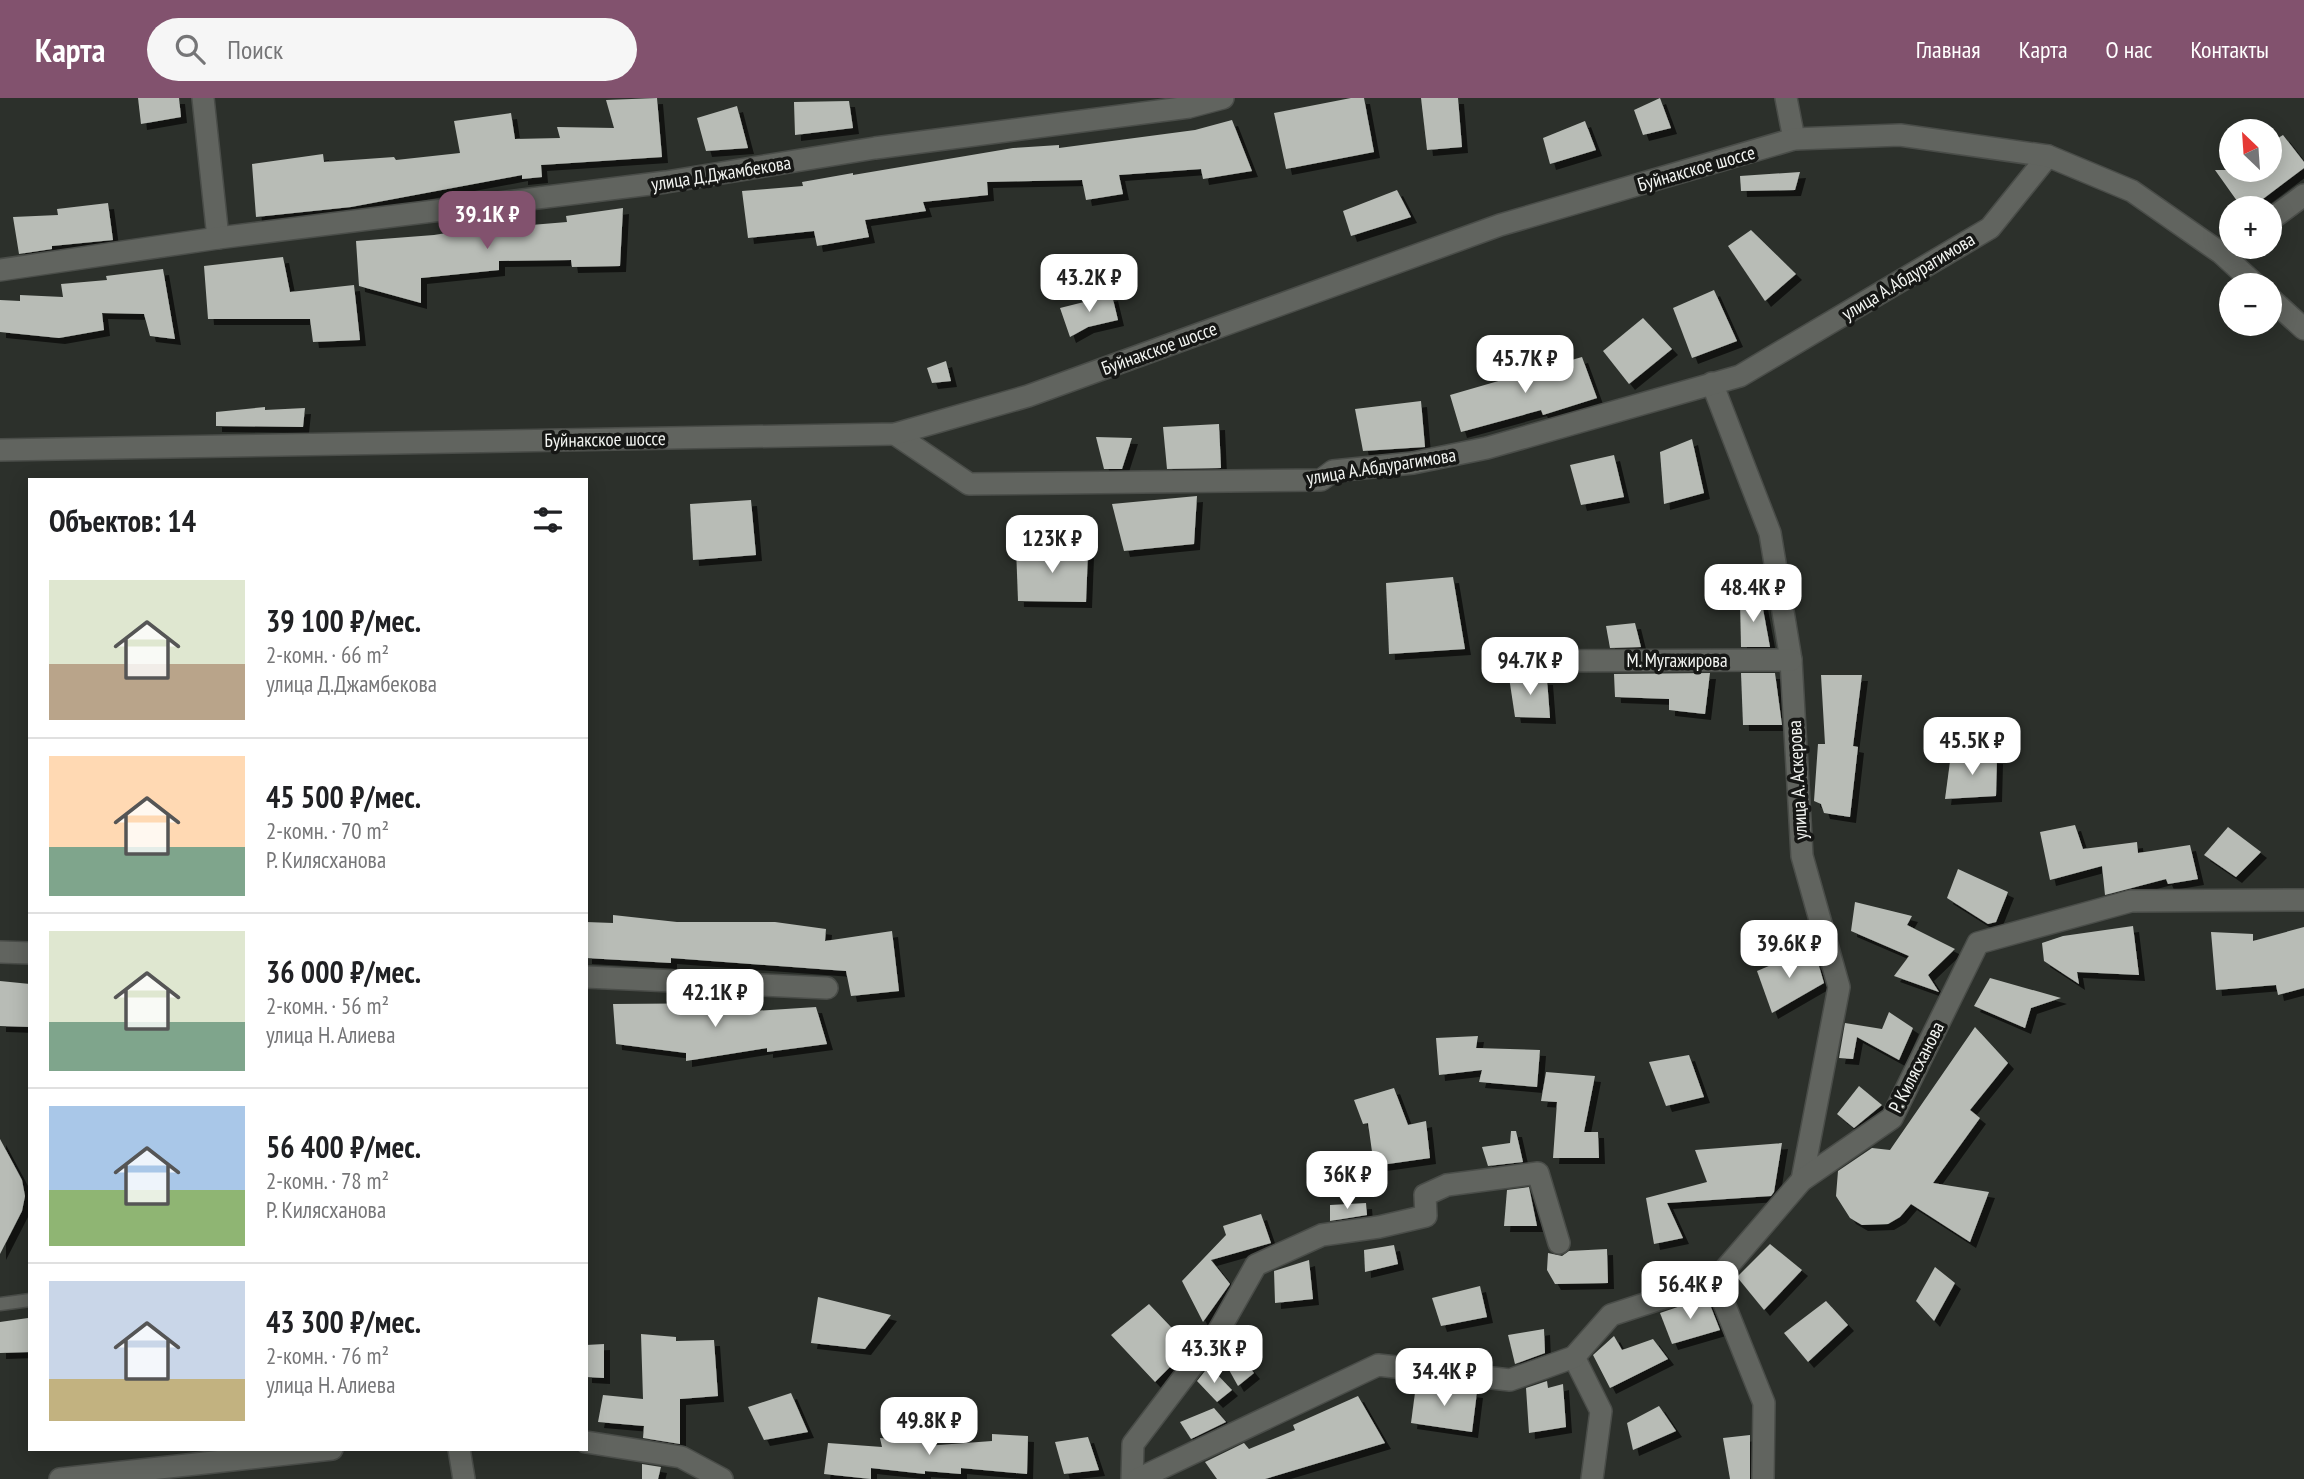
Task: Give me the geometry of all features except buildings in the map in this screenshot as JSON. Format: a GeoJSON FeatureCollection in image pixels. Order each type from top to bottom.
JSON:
{"type":"FeatureCollection","features":[{"type":"Feature","properties":{"kind":"street"},"geometry":{"type":"LineString","coordinates":[[203,98],[218,239]]}},
{"type":"Feature","properties":{"kind":"street","name":"улица Д.Джамбекова"},"geometry":{"type":"LineString","coordinates":[[0,270],[218,239],[666,182],[875,148],[1189,107],[1223,98]]}},
{"type":"Feature","properties":{"kind":"street"},"geometry":{"type":"LineString","coordinates":[[1786,98],[1794,139]]}},
{"type":"Feature","properties":{"kind":"street","name":"Буйнакское шоссе"},"geometry":{"type":"LineString","coordinates":[[0,450],[895,433],[1028,396],[1500,225],[1794,139],[1900,135],[2048,156],[2132,191],[2221,253],[2243,273]]}},
{"type":"Feature","properties":{"kind":"street","name":"улица А.Абдурагимова"},"geometry":{"type":"LineString","coordinates":[[895,433],[969,484],[1321,480],[1334,471],[1413,463],[1486,448],[1740,376],[1990,228],[2048,156]]}},
{"type":"Feature","properties":{"kind":"street"},"geometry":{"type":"LineString","coordinates":[[2282,211],[2304,195]]}},
{"type":"Feature","properties":{"kind":"street"},"geometry":{"type":"LineString","coordinates":[[2282,309],[2304,329]]}},
{"type":"Feature","properties":{"kind":"street","name":"улица А. Аскерова"},"geometry":{"type":"LineString","coordinates":[[1712,383],[1770,533],[1791,660],[1802,856],[1839,987],[1802,1180]]}},
{"type":"Feature","properties":{"kind":"street","name":"М. Мугажирова"},"geometry":{"type":"LineString","coordinates":[[1521,661],[1791,660]]}},
{"type":"Feature","properties":{"kind":"street","name":"Р. Килясханова"},"geometry":{"type":"LineString","coordinates":[[1715,1281],[1802,1180],[1892,1118],[1978,943],[2131,901],[2304,900]]}},
{"type":"Feature","properties":{"kind":"street"},"geometry":{"type":"LineString","coordinates":[[0,952],[28,953]]}},
{"type":"Feature","properties":{"kind":"street"},"geometry":{"type":"LineString","coordinates":[[588,977],[827,988]]}},
{"type":"Feature","properties":{"kind":"street"},"geometry":{"type":"LineString","coordinates":[[1132,1479],[1133,1444],[1218,1332],[1256,1265],[1322,1235],[1379,1227],[1426,1216],[1425,1195],[1447,1185],[1538,1173],[1559,1244]]}},
{"type":"Feature","properties":{"kind":"street"},"geometry":{"type":"LineString","coordinates":[[1138,1479],[1378,1365],[1510,1380],[1574,1357],[1611,1315],[1715,1281],[1764,1403],[1763,1479]]}},
{"type":"Feature","properties":{"kind":"street"},"geometry":{"type":"LineString","coordinates":[[1574,1357],[1601,1411],[1592,1479]]}},
{"type":"Feature","properties":{"kind":"street"},"geometry":{"type":"LineString","coordinates":[[588,1442],[681,1457],[722,1479]]}},
{"type":"Feature","properties":{"kind":"street"},"geometry":{"type":"LineString","coordinates":[[60,1479],[314,1451]]}},
{"type":"Feature","properties":{"kind":"street"},"geometry":{"type":"LineString","coordinates":[[459,1451],[464,1479]]}},
{"type":"Feature","properties":{"kind":"lane"},"geometry":{"type":"LineString","coordinates":[[0,1304],[28,1300]]}}]}
